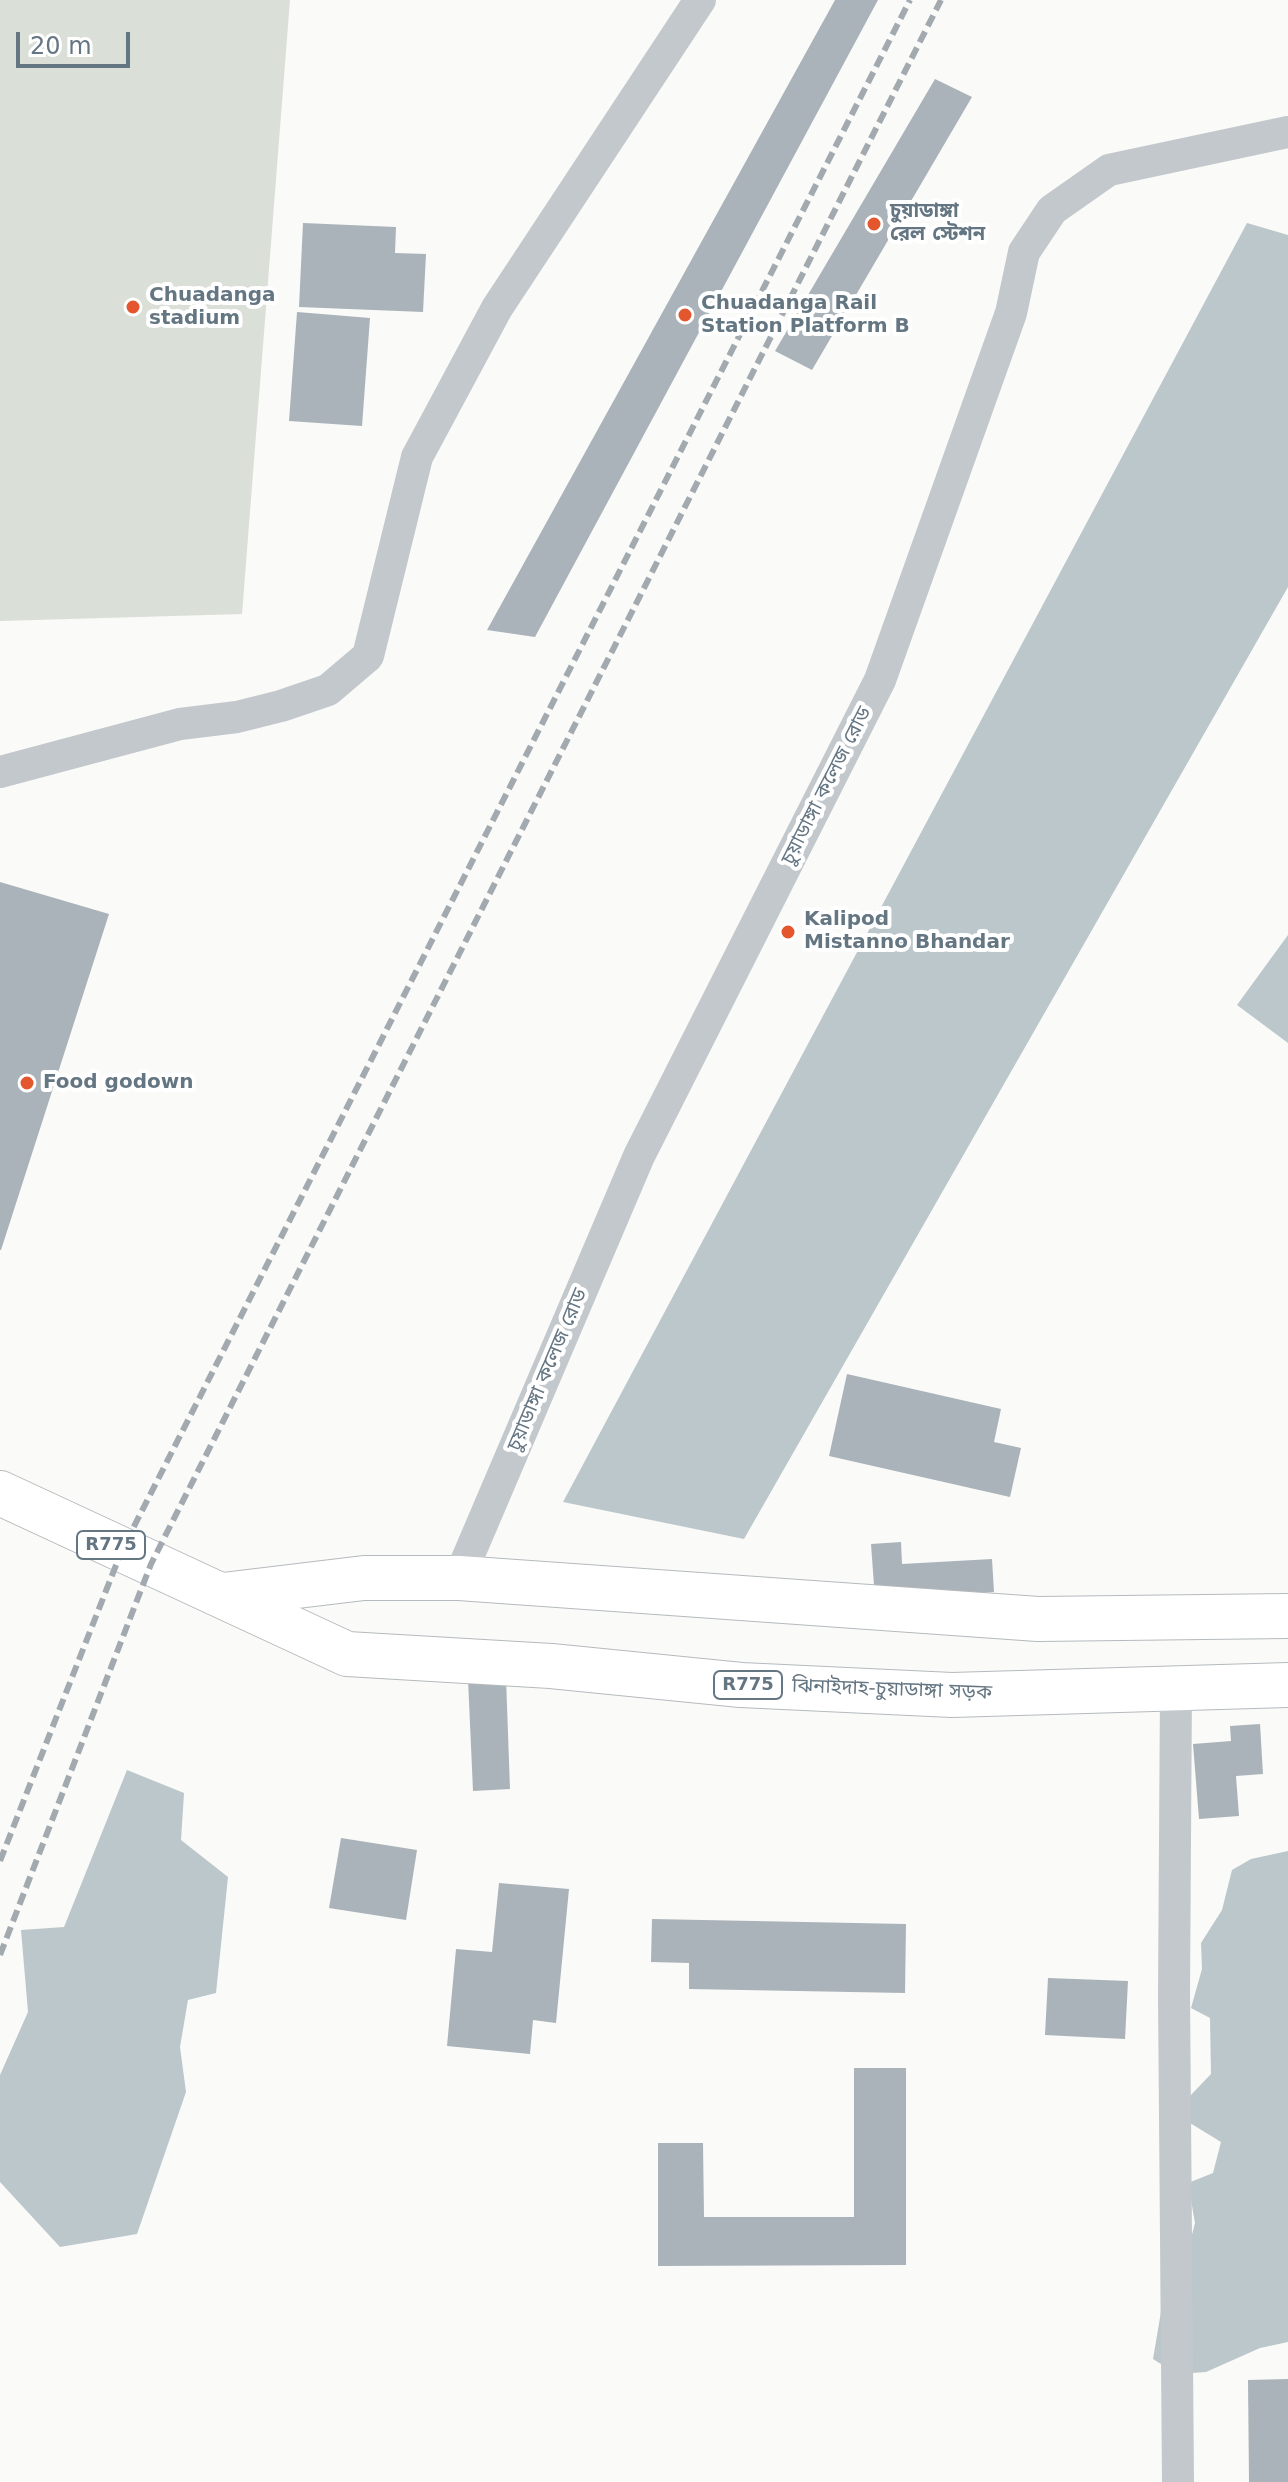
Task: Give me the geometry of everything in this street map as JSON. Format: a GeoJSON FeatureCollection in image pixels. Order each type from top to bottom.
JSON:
{"type":"FeatureCollection","features":[{"type":"Feature","properties":{"kind":"main road","name":"ঝিনাইদাহ-চুয়াডাঙ্গা সড়ক"},"geometry":{"type":"LineString","coordinates":[[0,1493],[347,1654],[551,1666],[741,1685],[952,1695],[1288,1685]]}},
{"type":"Feature","properties":{"kind":"main road"},"geometry":{"type":"LineString","coordinates":[[223,1595],[364,1578],[459,1578],[1038,1619],[1288,1616]]}},
{"type":"Feature","properties":{"kind":"street"},"geometry":{"type":"LineString","coordinates":[[0,772],[180,724],[237,717],[281,706],[328,690],[368,656],[417,457],[497,308],[700,0]]}},
{"type":"Feature","properties":{"kind":"street","name":"চুয়াডাঙ্গা কলেজ রোড"},"geometry":{"type":"LineString","coordinates":[[459,1578],[639,1156],[880,680],[1011,313],[1024,252],[1052,210],[1109,170],[1288,132]]}},
{"type":"Feature","properties":{"kind":"street"},"geometry":{"type":"LineString","coordinates":[[1176,1687],[1174,2010],[1178,2482]]}},
{"type":"Feature","properties":{"kind":"shaded area","name":"Chuadanga stadium"},"geometry":{"type":"Polygon","coordinates":[[[0,0],[290,0],[242,614],[0,621],[0,0]]]}},
{"type":"Feature","properties":{"kind":"shaded area"},"geometry":{"type":"Polygon","coordinates":[[[1247,223],[1288,235],[1288,587],[744,1539],[563,1502],[1247,223]]]}},
{"type":"Feature","properties":{"kind":"shaded area"},"geometry":{"type":"Polygon","coordinates":[[[1288,935],[1288,1043],[1237,1005],[1288,935]]]}},
{"type":"Feature","properties":{"kind":"shaded area"},"geometry":{"type":"Polygon","coordinates":[[[127,1770],[184,1793],[181,1840],[228,1877],[216,1993],[188,2000],[180,2047],[186,2092],[137,2234],[60,2247],[0,2182],[0,2075],[28,2012],[21,1930],[64,1927],[127,1770]]]}},
{"type":"Feature","properties":{"kind":"shaded area"},"geometry":{"type":"Polygon","coordinates":[[[1288,1851],[1288,2342],[1260,2348],[1206,2372],[1177,2374],[1153,2359],[1163,2300],[1187,2254],[1195,2223],[1188,2183],[1213,2173],[1221,2142],[1190,2123],[1189,2097],[1211,2074],[1210,2018],[1191,2008],[1202,1969],[1201,1943],[1222,1910],[1232,1870],[1251,1859],[1288,1851]]]}},
{"type":"Feature","properties":{"kind":"building","name":"Chuadanga Rail Station Platform B"},"geometry":{"type":"Polygon","coordinates":[[[835,0],[878,0],[535,637],[487,630],[835,0]]]}},
{"type":"Feature","properties":{"kind":"building","name":"চুয়াডাঙ্গা রেল স্টেশন"},"geometry":{"type":"Polygon","coordinates":[[[935,79],[972,97],[812,370],[775,351],[935,79]]]}},
{"type":"Feature","properties":{"kind":"building"},"geometry":{"type":"Polygon","coordinates":[[[303,223],[396,227],[395,253],[426,254],[423,312],[299,307],[303,223]]]}},
{"type":"Feature","properties":{"kind":"building"},"geometry":{"type":"Polygon","coordinates":[[[297,312],[370,318],[362,426],[289,421],[297,312]]]}},
{"type":"Feature","properties":{"kind":"building","name":"Food godown"},"geometry":{"type":"Polygon","coordinates":[[[0,882],[109,914],[1,1250],[0,1250],[0,882]]]}},
{"type":"Feature","properties":{"kind":"building"},"geometry":{"type":"Polygon","coordinates":[[[847,1374],[1001,1409],[994,1442],[1021,1448],[1010,1497],[829,1456],[847,1374]]]}},
{"type":"Feature","properties":{"kind":"building"},"geometry":{"type":"Polygon","coordinates":[[[901,1542],[902,1564],[992,1559],[994,1592],[875,1599],[871,1544],[901,1542]]]}},
{"type":"Feature","properties":{"kind":"building"},"geometry":{"type":"Polygon","coordinates":[[[506,1678],[510,1789],[473,1791],[468,1679],[506,1678]]]}},
{"type":"Feature","properties":{"kind":"building"},"geometry":{"type":"Polygon","coordinates":[[[1260,1724],[1263,1774],[1236,1776],[1239,1816],[1199,1819],[1193,1744],[1231,1741],[1230,1726],[1260,1724]]]}},
{"type":"Feature","properties":{"kind":"building"},"geometry":{"type":"Polygon","coordinates":[[[341,1838],[417,1850],[406,1920],[329,1908],[341,1838]]]}},
{"type":"Feature","properties":{"kind":"building"},"geometry":{"type":"Polygon","coordinates":[[[499,1883],[569,1889],[556,2023],[533,2020],[530,2054],[447,2046],[456,1949],[492,1952],[499,1883]]]}},
{"type":"Feature","properties":{"kind":"building"},"geometry":{"type":"Polygon","coordinates":[[[652,1919],[906,1924],[905,1993],[689,1989],[689,1963],[651,1962],[652,1919]]]}},
{"type":"Feature","properties":{"kind":"building"},"geometry":{"type":"Polygon","coordinates":[[[1048,1978],[1128,1981],[1125,2039],[1045,2035],[1048,1978]]]}},
{"type":"Feature","properties":{"kind":"building"},"geometry":{"type":"Polygon","coordinates":[[[854,2068],[906,2068],[906,2265],[658,2266],[658,2143],[703,2143],[704,2217],[854,2217],[854,2068]]]}},
{"type":"Feature","properties":{"kind":"building"},"geometry":{"type":"Polygon","coordinates":[[[1288,2379],[1288,2482],[1249,2482],[1248,2380],[1288,2379]]]}},
{"type":"Feature","properties":{"kind":"railway"},"geometry":{"type":"LineString","coordinates":[[0,1861],[122,1550],[910,0]]}},
{"type":"Feature","properties":{"kind":"railway"},"geometry":{"type":"LineString","coordinates":[[0,1955],[151,1564],[941,0]]}},
{"type":"Feature","properties":{"kind":"place","name":"চুয়াডাঙ্গা রেল স্টেশন"},"geometry":{"type":"Point","coordinates":[874,224]}},
{"type":"Feature","properties":{"kind":"place","name":"Chuadanga stadium"},"geometry":{"type":"Point","coordinates":[133,307]}},
{"type":"Feature","properties":{"kind":"place","name":"Chuadanga Rail Station Platform B"},"geometry":{"type":"Point","coordinates":[685,315]}},
{"type":"Feature","properties":{"kind":"place","name":"Kalipod Mistanno Bhandar"},"geometry":{"type":"Point","coordinates":[788,932]}},
{"type":"Feature","properties":{"kind":"place","name":"Food godown"},"geometry":{"type":"Point","coordinates":[27,1083]}}]}
